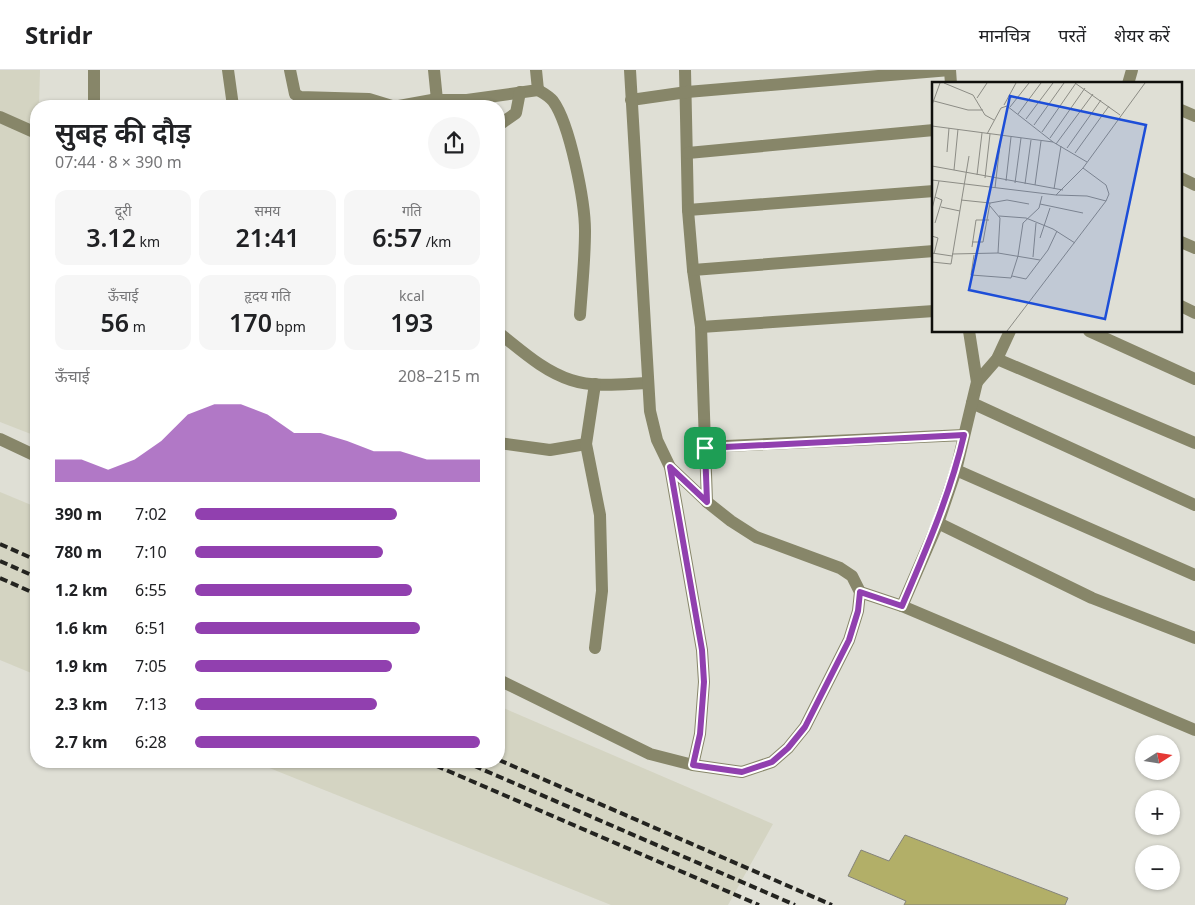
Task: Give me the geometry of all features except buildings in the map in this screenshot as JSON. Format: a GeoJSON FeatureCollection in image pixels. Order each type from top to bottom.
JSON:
{"type":"FeatureCollection","features":[{"type":"Feature","properties":{"kind":"street"},"geometry":{"type":"LineString","coordinates":[[94,70],[94,100]]}},
{"type":"Feature","properties":{"kind":"street"},"geometry":{"type":"LineString","coordinates":[[228,70],[231,100]]}},
{"type":"Feature","properties":{"kind":"street"},"geometry":{"type":"LineString","coordinates":[[290,70],[296,100]]}},
{"type":"Feature","properties":{"kind":"street"},"geometry":{"type":"LineString","coordinates":[[434,70],[437,100],[467,100],[538,90],[553,101],[573,154],[585,230],[580,315]]}},
{"type":"Feature","properties":{"kind":"street"},"geometry":{"type":"LineString","coordinates":[[536,70],[538,90]]}},
{"type":"Feature","properties":{"kind":"street"},"geometry":{"type":"LineString","coordinates":[[630,70],[650,411],[657,440],[670,467],[702,650],[704,682],[700,734],[693,765]]}},
{"type":"Feature","properties":{"kind":"street"},"geometry":{"type":"LineString","coordinates":[[685,70],[687,92],[688,210],[692,270],[701,327],[707,502]]}},
{"type":"Feature","properties":{"kind":"street"},"geometry":{"type":"LineString","coordinates":[[631,100],[687,92],[950,70]]}},
{"type":"Feature","properties":{"kind":"street"},"geometry":{"type":"LineString","coordinates":[[505,121],[516,113],[520,92]]}},
{"type":"Feature","properties":{"kind":"street"},"geometry":{"type":"LineString","coordinates":[[345,100],[372,100]]}},
{"type":"Feature","properties":{"kind":"street"},"geometry":{"type":"LineString","coordinates":[[1182,110],[1195,116]]}},
{"type":"Feature","properties":{"kind":"street"},"geometry":{"type":"LineString","coordinates":[[0,117],[30,130]]}},
{"type":"Feature","properties":{"kind":"street"},"geometry":{"type":"LineString","coordinates":[[688,153],[932,130]]}},
{"type":"Feature","properties":{"kind":"street"},"geometry":{"type":"LineString","coordinates":[[1182,178],[1195,184]]}},
{"type":"Feature","properties":{"kind":"street"},"geometry":{"type":"LineString","coordinates":[[688,210],[932,191]]}},
{"type":"Feature","properties":{"kind":"street"},"geometry":{"type":"LineString","coordinates":[[1182,242],[1195,248]]}},
{"type":"Feature","properties":{"kind":"street"},"geometry":{"type":"LineString","coordinates":[[692,270],[932,251]]}},
{"type":"Feature","properties":{"kind":"street"},"geometry":{"type":"LineString","coordinates":[[1182,306],[1195,313]]}},
{"type":"Feature","properties":{"kind":"street"},"geometry":{"type":"LineString","coordinates":[[701,327],[932,310]]}},
{"type":"Feature","properties":{"kind":"street"},"geometry":{"type":"LineString","coordinates":[[902,606],[938,523],[956,470],[977,382],[970,332]]}},
{"type":"Feature","properties":{"kind":"street"},"geometry":{"type":"LineString","coordinates":[[977,382],[998,359],[1010,332]]}},
{"type":"Feature","properties":{"kind":"street"},"geometry":{"type":"LineString","coordinates":[[1091,332],[1195,379]]}},
{"type":"Feature","properties":{"kind":"street"},"geometry":{"type":"LineString","coordinates":[[505,336],[551,371],[571,380],[595,384],[648,383]]}},
{"type":"Feature","properties":{"kind":"street"},"geometry":{"type":"LineString","coordinates":[[998,359],[1195,442]]}},
{"type":"Feature","properties":{"kind":"street"},"geometry":{"type":"LineString","coordinates":[[595,384],[586,444],[600,515],[602,591],[595,648]]}},
{"type":"Feature","properties":{"kind":"street"},"geometry":{"type":"LineString","coordinates":[[972,403],[1195,505]]}},
{"type":"Feature","properties":{"kind":"street"},"geometry":{"type":"LineString","coordinates":[[705,448],[964,435]]}},
{"type":"Feature","properties":{"kind":"street"},"geometry":{"type":"LineString","coordinates":[[0,439],[30,453]]}},
{"type":"Feature","properties":{"kind":"street"},"geometry":{"type":"LineString","coordinates":[[505,444],[550,450],[586,444]]}},
{"type":"Feature","properties":{"kind":"street"},"geometry":{"type":"LineString","coordinates":[[505,683],[650,754],[693,765],[742,772],[772,762],[788,748],[805,727],[849,640],[858,611],[860,592],[852,576],[840,568],[756,536],[731,521],[707,502],[670,467]]}},
{"type":"Feature","properties":{"kind":"street"},"geometry":{"type":"LineString","coordinates":[[956,470],[1195,575]]}},
{"type":"Feature","properties":{"kind":"street"},"geometry":{"type":"LineString","coordinates":[[938,523],[1092,598],[1195,638]]}},
{"type":"Feature","properties":{"kind":"street"},"geometry":{"type":"LineString","coordinates":[[860,592],[902,606],[1195,730]]}},
{"type":"Feature","properties":{"kind":"shaded area"},"geometry":{"type":"Polygon","coordinates":[[[0,70],[40,70],[39,100],[30,100],[30,434],[0,422],[0,70]]]}},
{"type":"Feature","properties":{"kind":"shaded area"},"geometry":{"type":"Polygon","coordinates":[[[0,492],[30,504],[30,672],[0,660],[0,492]]]}},
{"type":"Feature","properties":{"kind":"shaded area"},"geometry":{"type":"Polygon","coordinates":[[[505,709],[773,824],[728,905],[611,905],[269,768],[505,768],[505,709]]]}},
{"type":"Feature","properties":{"kind":"railway"},"geometry":{"type":"LineString","coordinates":[[0,544],[30,557]]}},
{"type":"Feature","properties":{"kind":"railway"},"geometry":{"type":"LineString","coordinates":[[0,561],[30,574]]}},
{"type":"Feature","properties":{"kind":"railway"},"geometry":{"type":"LineString","coordinates":[[0,578],[30,591]]}},
{"type":"Feature","properties":{"kind":"railway"},"geometry":{"type":"LineString","coordinates":[[505,763],[832,905]]}},
{"type":"Feature","properties":{"kind":"railway"},"geometry":{"type":"LineString","coordinates":[[441,768],[759,905]]}},
{"type":"Feature","properties":{"kind":"railway"},"geometry":{"type":"LineString","coordinates":[[479,768],[795,905]]}},
{"type":"Feature","properties":{"kind":"route"},"geometry":{"type":"LineString","coordinates":[[964,435],[956,470],[938,523],[902,606],[860,592],[858,611],[849,640],[805,727],[788,748],[772,762],[742,772],[693,765],[700,734],[704,682],[702,650],[670,467],[707,502],[705,448],[964,435]]}}]}
